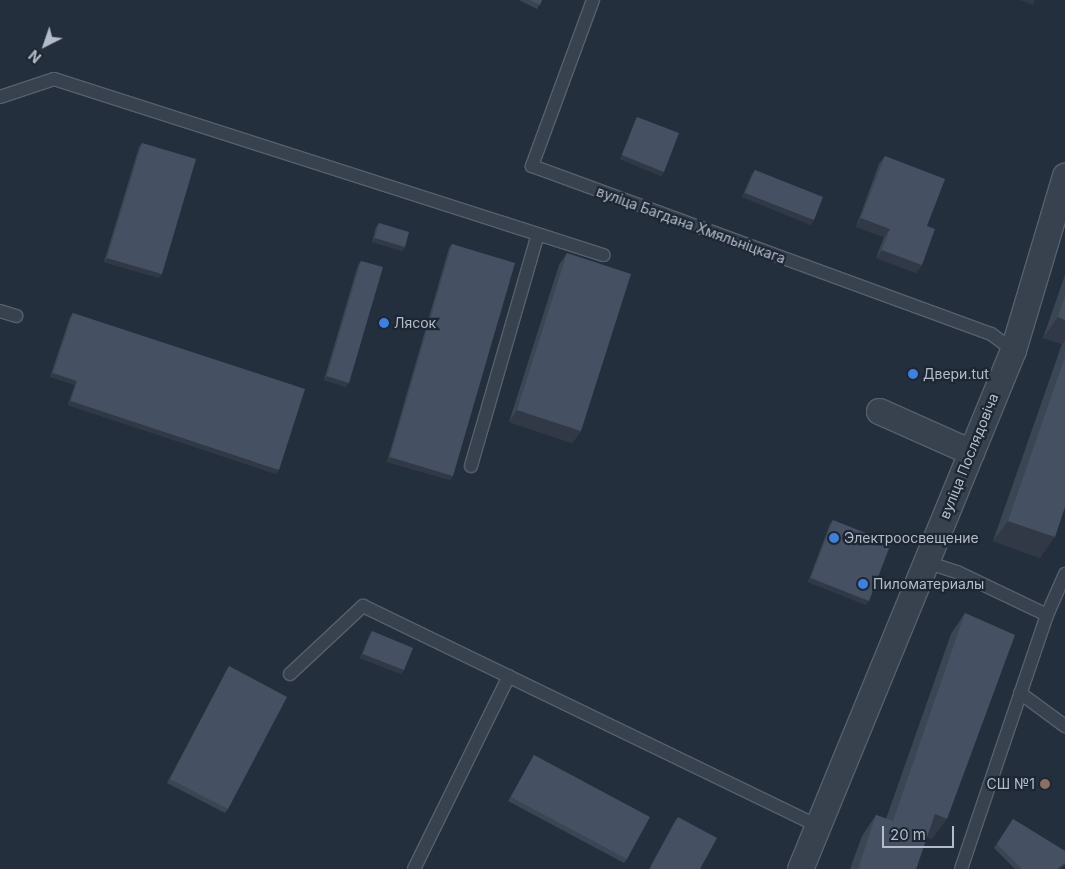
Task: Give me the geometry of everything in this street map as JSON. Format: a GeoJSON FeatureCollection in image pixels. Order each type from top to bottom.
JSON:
{"type":"FeatureCollection","features":[{"type":"Feature","properties":{"kind":"street","name":"вуліца Послядовіча"},"geometry":{"type":"LineString","coordinates":[[800,869],[1013,350],[1063,188]]}},
{"type":"Feature","properties":{"kind":"street"},"geometry":{"type":"LineString","coordinates":[[879,411],[971,452]]}},
{"type":"Feature","properties":{"kind":"lane","name":"вуліца Багдана Хмяльніцкага"},"geometry":{"type":"LineString","coordinates":[[593,0],[532,166],[991,334],[1013,350]]}},
{"type":"Feature","properties":{"kind":"lane"},"geometry":{"type":"LineString","coordinates":[[0,97],[54,78],[603,255]]}},
{"type":"Feature","properties":{"kind":"lane"},"geometry":{"type":"LineString","coordinates":[[471,466],[538,234]]}},
{"type":"Feature","properties":{"kind":"lane"},"geometry":{"type":"LineString","coordinates":[[0,311],[16,316]]}},
{"type":"Feature","properties":{"kind":"lane"},"geometry":{"type":"LineString","coordinates":[[926,562],[957,572],[1047,615]]}},
{"type":"Feature","properties":{"kind":"lane"},"geometry":{"type":"LineString","coordinates":[[961,869],[1047,615],[1065,574]]}},
{"type":"Feature","properties":{"kind":"lane"},"geometry":{"type":"LineString","coordinates":[[290,674],[363,606],[818,826]]}},
{"type":"Feature","properties":{"kind":"lane"},"geometry":{"type":"LineString","coordinates":[[414,869],[509,676]]}},
{"type":"Feature","properties":{"kind":"lane"},"geometry":{"type":"LineString","coordinates":[[1020,693],[1065,726]]}},
{"type":"Feature","properties":{"kind":"building"},"geometry":{"type":"Polygon","coordinates":[[[530,0],[542,0],[540,5],[530,0]]]}},
{"type":"Feature","properties":{"kind":"building"},"geometry":{"type":"Polygon","coordinates":[[[637,117],[679,133],[664,172],[622,155],[637,117]]]}},
{"type":"Feature","properties":{"kind":"building"},"geometry":{"type":"Polygon","coordinates":[[[142,143],[196,159],[162,274],[107,258],[142,143]]]}},
{"type":"Feature","properties":{"kind":"building"},"geometry":{"type":"Polygon","coordinates":[[[885,156],[945,179],[927,226],[935,229],[922,265],[882,250],[890,229],[861,218],[885,156]]]}},
{"type":"Feature","properties":{"kind":"building"},"geometry":{"type":"Polygon","coordinates":[[[755,170],[823,197],[814,220],[745,193],[755,170]]]}},
{"type":"Feature","properties":{"kind":"building"},"geometry":{"type":"Polygon","coordinates":[[[379,223],[409,232],[405,247],[375,238],[379,223]]]}},
{"type":"Feature","properties":{"kind":"building"},"geometry":{"type":"Polygon","coordinates":[[[452,244],[515,263],[453,476],[390,457],[452,244]]]}},
{"type":"Feature","properties":{"kind":"building"},"geometry":{"type":"Polygon","coordinates":[[[567,253],[631,274],[581,431],[517,410],[567,253]]]}},
{"type":"Feature","properties":{"kind":"building"},"geometry":{"type":"Polygon","coordinates":[[[361,261],[383,267],[349,383],[327,376],[361,261]]]}},
{"type":"Feature","properties":{"kind":"building"},"geometry":{"type":"Polygon","coordinates":[[[1065,296],[1065,320],[1058,317],[1065,296]]]}},
{"type":"Feature","properties":{"kind":"building"},"geometry":{"type":"Polygon","coordinates":[[[73,313],[305,389],[279,470],[71,401],[77,381],[53,373],[73,313]]]}},
{"type":"Feature","properties":{"kind":"building"},"geometry":{"type":"Polygon","coordinates":[[[1065,357],[1065,507],[1055,537],[1008,521],[1065,357]]]}},
{"type":"Feature","properties":{"kind":"building"},"geometry":{"type":"Polygon","coordinates":[[[833,520],[891,543],[869,601],[811,578],[833,520]]]}},
{"type":"Feature","properties":{"kind":"building"},"geometry":{"type":"Polygon","coordinates":[[[965,613],[1015,635],[947,819],[935,814],[916,869],[858,869],[876,815],[893,821],[965,613]]]}},
{"type":"Feature","properties":{"kind":"building"},"geometry":{"type":"Polygon","coordinates":[[[372,631],[413,648],[404,670],[363,654],[372,631]]]}},
{"type":"Feature","properties":{"kind":"building"},"geometry":{"type":"Polygon","coordinates":[[[229,666],[287,697],[228,809],[170,779],[229,666]]]}},
{"type":"Feature","properties":{"kind":"building"},"geometry":{"type":"Polygon","coordinates":[[[534,755],[650,817],[627,859],[511,797],[534,755]]]}},
{"type":"Feature","properties":{"kind":"building"},"geometry":{"type":"Polygon","coordinates":[[[678,817],[717,838],[700,869],[651,869],[650,868],[678,817]]]}},
{"type":"Feature","properties":{"kind":"building"},"geometry":{"type":"Polygon","coordinates":[[[1013,819],[1065,851],[1065,863],[1057,869],[1022,869],[997,844],[1013,819]]]}},
{"type":"Feature","properties":{"kind":"place","name":"Лясок"},"geometry":{"type":"Point","coordinates":[384,323]}},
{"type":"Feature","properties":{"kind":"place","name":"Двери.tut"},"geometry":{"type":"Point","coordinates":[913,374]}},
{"type":"Feature","properties":{"kind":"place","name":"Электроосвещение"},"geometry":{"type":"Point","coordinates":[834,538]}},
{"type":"Feature","properties":{"kind":"place","name":"Пиломатериалы"},"geometry":{"type":"Point","coordinates":[863,584]}},
{"type":"Feature","properties":{"kind":"place","name":"СШ №1"},"geometry":{"type":"Point","coordinates":[1045,784]}}]}
